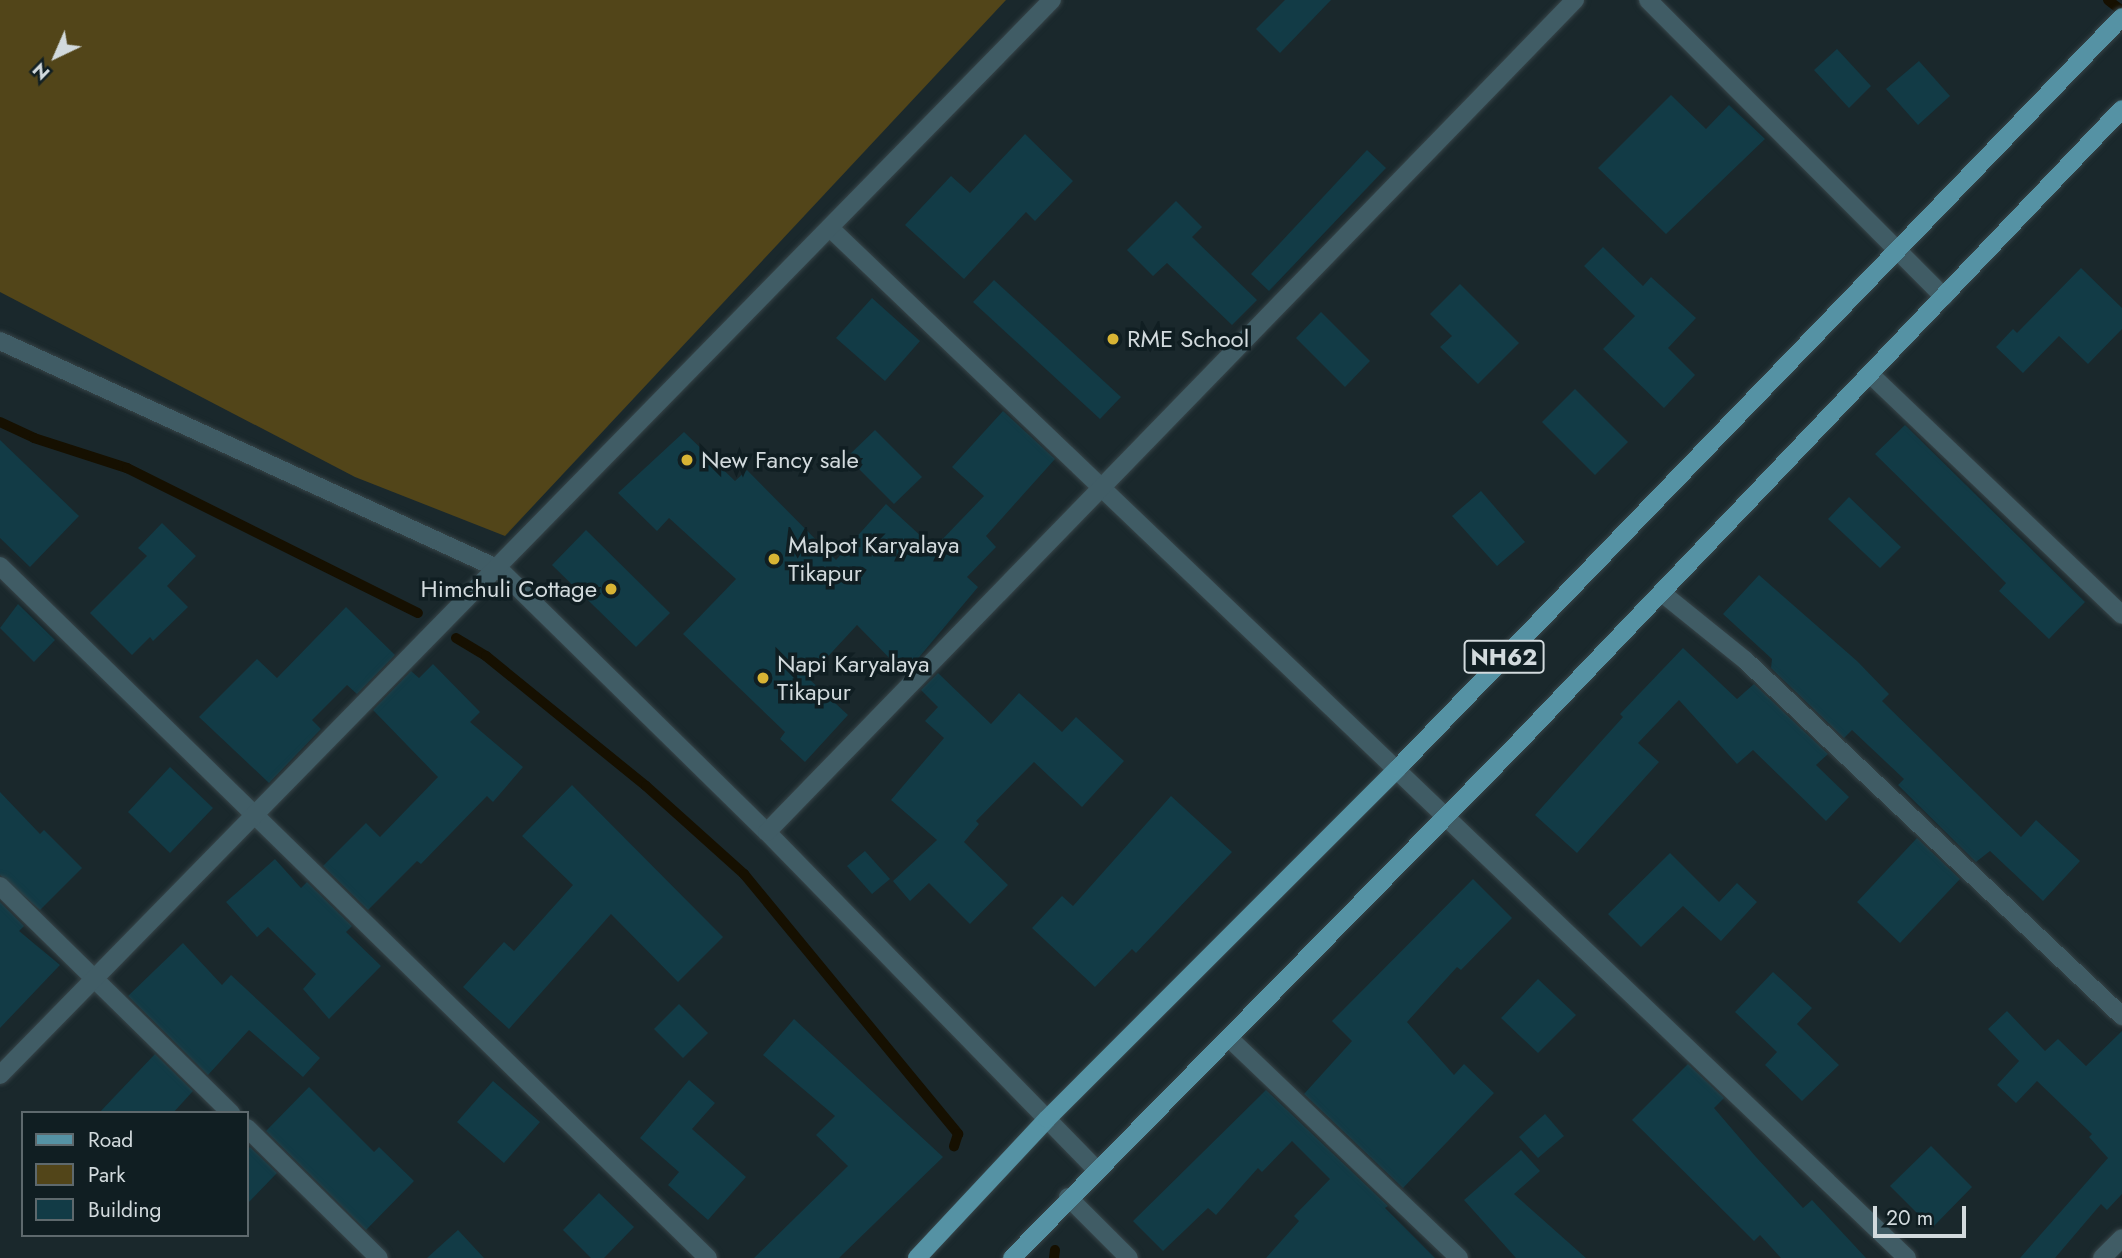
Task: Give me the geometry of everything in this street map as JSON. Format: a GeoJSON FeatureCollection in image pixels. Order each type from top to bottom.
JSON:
{"type":"FeatureCollection","features":[{"type":"Feature","properties":{"kind":"main road","name":"NH62"},"geometry":{"type":"LineString","coordinates":[[917,1258],[1047,1119],[1398,768],[1894,248],[2122,17]]}},
{"type":"Feature","properties":{"kind":"main road","name":"NH62"},"geometry":{"type":"LineString","coordinates":[[1013,1258],[1068,1197],[1229,1038],[1662,593],[2122,109]]}},
{"type":"Feature","properties":{"kind":"street"},"geometry":{"type":"LineString","coordinates":[[0,1075],[499,569],[1052,0]]}},
{"type":"Feature","properties":{"kind":"street"},"geometry":{"type":"LineString","coordinates":[[767,832],[1105,487],[1575,0]]}},
{"type":"Feature","properties":{"kind":"street"},"geometry":{"type":"LineString","coordinates":[[1648,0],[1944,297]]}},
{"type":"Feature","properties":{"kind":"street"},"geometry":{"type":"LineString","coordinates":[[831,229],[1105,487],[1907,1258]]}},
{"type":"Feature","properties":{"kind":"street"},"geometry":{"type":"LineString","coordinates":[[0,341],[499,569],[767,832],[1096,1169]]}},
{"type":"Feature","properties":{"kind":"street"},"geometry":{"type":"LineString","coordinates":[[1871,375],[2122,615]]}},
{"type":"Feature","properties":{"kind":"street"},"geometry":{"type":"LineString","coordinates":[[0,566],[708,1258]]}},
{"type":"Feature","properties":{"kind":"street"},"geometry":{"type":"LineString","coordinates":[[1662,593],[1745,660],[2122,1016]]}},
{"type":"Feature","properties":{"kind":"street"},"geometry":{"type":"LineString","coordinates":[[0,886],[229,1111]]}},
{"type":"Feature","properties":{"kind":"street"},"geometry":{"type":"LineString","coordinates":[[1229,1038],[1459,1258]]}},
{"type":"Feature","properties":{"kind":"street"},"geometry":{"type":"LineString","coordinates":[[248,1129],[379,1258]]}},
{"type":"Feature","properties":{"kind":"street"},"geometry":{"type":"LineString","coordinates":[[1068,1197],[1129,1258]]}},
{"type":"Feature","properties":{"kind":"street"},"geometry":{"type":"LineString","coordinates":[[2102,1258],[2122,1238]]}},
{"type":"Feature","properties":{"kind":"green space"},"geometry":{"type":"Polygon","coordinates":[[[0,0],[1006,0],[505,536],[355,477],[0,292],[0,0]]]}},
{"type":"Feature","properties":{"kind":"building"},"geometry":{"type":"Polygon","coordinates":[[[1285,0],[1331,0],[1280,53],[1256,29],[1285,0]]]}},
{"type":"Feature","properties":{"kind":"building"},"geometry":{"type":"Polygon","coordinates":[[[1837,49],[1871,86],[1849,108],[1814,70],[1837,49]]]}},
{"type":"Feature","properties":{"kind":"building"},"geometry":{"type":"Polygon","coordinates":[[[1919,61],[1950,96],[1918,125],[1886,89],[1919,61]]]}},
{"type":"Feature","properties":{"kind":"building"},"geometry":{"type":"Polygon","coordinates":[[[1671,95],[1706,129],[1729,105],[1765,139],[1666,234],[1598,168],[1671,95]]]}},
{"type":"Feature","properties":{"kind":"building"},"geometry":{"type":"Polygon","coordinates":[[[1025,134],[1073,181],[1035,221],[1026,212],[964,279],[905,225],[951,176],[970,193],[1025,134]]]}},
{"type":"Feature","properties":{"kind":"building"},"geometry":{"type":"Polygon","coordinates":[[[1367,150],[1386,168],[1269,291],[1251,274],[1367,150]]]}},
{"type":"Feature","properties":{"kind":"building"},"geometry":{"type":"Polygon","coordinates":[[[1176,201],[1202,227],[1192,237],[1257,300],[1232,325],[1167,263],[1153,276],[1127,250],[1176,201]]]}},
{"type":"Feature","properties":{"kind":"building"},"geometry":{"type":"Polygon","coordinates":[[[1603,247],[1643,286],[1651,277],[1696,318],[1668,348],[1695,375],[1664,408],[1603,349],[1635,316],[1584,266],[1603,247]]]}},
{"type":"Feature","properties":{"kind":"building"},"geometry":{"type":"Polygon","coordinates":[[[2081,268],[2122,308],[2122,329],[2088,364],[2059,336],[2023,373],[1996,347],[2013,329],[2017,333],[2081,268]]]}},
{"type":"Feature","properties":{"kind":"building"},"geometry":{"type":"Polygon","coordinates":[[[994,280],[1121,397],[1100,419],[973,302],[994,280]]]}},
{"type":"Feature","properties":{"kind":"building"},"geometry":{"type":"Polygon","coordinates":[[[1460,284],[1519,343],[1478,384],[1440,347],[1452,336],[1430,314],[1460,284]]]}},
{"type":"Feature","properties":{"kind":"building"},"geometry":{"type":"Polygon","coordinates":[[[872,298],[920,341],[885,381],[836,338],[872,298]]]}},
{"type":"Feature","properties":{"kind":"building"},"geometry":{"type":"Polygon","coordinates":[[[1321,312],[1370,361],[1345,387],[1296,338],[1321,312]]]}},
{"type":"Feature","properties":{"kind":"building"},"geometry":{"type":"Polygon","coordinates":[[[1575,389],[1628,442],[1595,475],[1542,422],[1575,389]]]}},
{"type":"Feature","properties":{"kind":"building"},"geometry":{"type":"Polygon","coordinates":[[[1003,411],[1055,459],[986,536],[996,547],[967,577],[978,587],[905,674],[857,625],[808,678],[848,715],[805,762],[780,739],[785,732],[683,634],[736,579],[669,518],[657,531],[618,493],[684,432],[735,481],[747,470],[836,560],[886,504],[934,548],[984,496],[952,467],[1003,411]]]}},
{"type":"Feature","properties":{"kind":"building"},"geometry":{"type":"Polygon","coordinates":[[[1905,425],[2085,602],[2049,639],[1999,591],[2006,583],[1875,454],[1905,425]]]}},
{"type":"Feature","properties":{"kind":"building"},"geometry":{"type":"Polygon","coordinates":[[[875,430],[922,477],[894,504],[847,457],[875,430]]]}},
{"type":"Feature","properties":{"kind":"building"},"geometry":{"type":"Polygon","coordinates":[[[0,440],[79,516],[30,567],[0,538],[0,440]]]}},
{"type":"Feature","properties":{"kind":"building"},"geometry":{"type":"Polygon","coordinates":[[[1481,491],[1525,542],[1497,566],[1452,516],[1481,491]]]}},
{"type":"Feature","properties":{"kind":"building"},"geometry":{"type":"Polygon","coordinates":[[[1849,497],[1901,547],[1880,568],[1828,519],[1849,497]]]}},
{"type":"Feature","properties":{"kind":"building"},"geometry":{"type":"Polygon","coordinates":[[[162,523],[196,556],[167,586],[188,607],[153,641],[150,637],[132,655],[90,613],[147,556],[138,548],[162,523]]]}},
{"type":"Feature","properties":{"kind":"building","name":"Himchuli Cottage"},"geometry":{"type":"Polygon","coordinates":[[[586,530],[670,613],[636,647],[552,565],[586,530]]]}},
{"type":"Feature","properties":{"kind":"building"},"geometry":{"type":"Polygon","coordinates":[[[1759,575],[1857,661],[1889,694],[1882,701],[2021,837],[2036,820],[2080,861],[2043,901],[1990,851],[1976,862],[1898,785],[1904,779],[1852,730],[1844,738],[1771,668],[1772,659],[1723,614],[1759,575]]]}},
{"type":"Feature","properties":{"kind":"building"},"geometry":{"type":"Polygon","coordinates":[[[18,604],[55,640],[34,662],[0,628],[18,604]]]}},
{"type":"Feature","properties":{"kind":"building"},"geometry":{"type":"Polygon","coordinates":[[[346,607],[395,655],[357,694],[347,685],[312,720],[321,729],[269,783],[199,717],[257,659],[277,678],[346,607]]]}},
{"type":"Feature","properties":{"kind":"building"},"geometry":{"type":"Polygon","coordinates":[[[1683,648],[1737,699],[1754,684],[1828,754],[1816,765],[1849,797],[1826,821],[1753,750],[1737,764],[1679,700],[1638,743],[1659,762],[1577,853],[1535,815],[1623,717],[1620,714],[1683,648]]]}},
{"type":"Feature","properties":{"kind":"building"},"geometry":{"type":"Polygon","coordinates":[[[433,664],[480,712],[470,722],[523,767],[493,802],[487,796],[421,864],[417,861],[368,910],[323,866],[366,823],[380,837],[438,777],[373,710],[411,671],[419,678],[433,664]]]}},
{"type":"Feature","properties":{"kind":"building"},"geometry":{"type":"Polygon","coordinates":[[[938,673],[991,724],[1019,693],[1062,732],[1076,717],[1124,761],[1082,807],[1034,762],[976,821],[979,824],[964,842],[1008,885],[970,924],[929,883],[910,901],[893,881],[937,840],[891,800],[944,738],[925,721],[938,707],[921,690],[938,673]]]}},
{"type":"Feature","properties":{"kind":"building"},"geometry":{"type":"Polygon","coordinates":[[[170,767],[213,808],[170,853],[128,812],[170,767]]]}},
{"type":"Feature","properties":{"kind":"building"},"geometry":{"type":"Polygon","coordinates":[[[572,785],[723,937],[678,982],[611,914],[509,1029],[463,987],[504,942],[514,951],[573,885],[522,836],[572,785]]]}},
{"type":"Feature","properties":{"kind":"building"},"geometry":{"type":"Polygon","coordinates":[[[0,792],[40,834],[44,830],[82,868],[40,910],[0,875],[0,792]]]}},
{"type":"Feature","properties":{"kind":"building"},"geometry":{"type":"Polygon","coordinates":[[[1171,796],[1232,852],[1136,953],[1132,949],[1095,987],[1032,928],[1062,896],[1073,906],[1171,796]]]}},
{"type":"Feature","properties":{"kind":"building"},"geometry":{"type":"Polygon","coordinates":[[[1917,838],[1960,879],[1900,943],[1857,902],[1917,838]]]}},
{"type":"Feature","properties":{"kind":"building"},"geometry":{"type":"Polygon","coordinates":[[[865,851],[890,879],[872,894],[847,866],[865,851]]]}},
{"type":"Feature","properties":{"kind":"building"},"geometry":{"type":"Polygon","coordinates":[[[1670,853],[1719,902],[1737,883],[1757,902],[1721,941],[1683,906],[1641,947],[1608,914],[1670,853]]]}},
{"type":"Feature","properties":{"kind":"building"},"geometry":{"type":"Polygon","coordinates":[[[275,859],[301,888],[307,882],[352,926],[346,932],[381,966],[329,1019],[303,989],[316,974],[268,927],[257,937],[226,902],[275,859]]]}},
{"type":"Feature","properties":{"kind":"building"},"geometry":{"type":"Polygon","coordinates":[[[1473,879],[1512,918],[1461,970],[1457,967],[1407,1022],[1454,1075],[1464,1064],[1494,1093],[1403,1188],[1304,1094],[1352,1041],[1332,1021],[1473,879]]]}},
{"type":"Feature","properties":{"kind":"building"},"geometry":{"type":"Polygon","coordinates":[[[0,902],[24,926],[19,931],[60,965],[0,1028],[0,902]]]}},
{"type":"Feature","properties":{"kind":"building"},"geometry":{"type":"Polygon","coordinates":[[[183,943],[222,985],[231,975],[320,1058],[303,1077],[249,1030],[208,1075],[128,996],[183,943]]]}},
{"type":"Feature","properties":{"kind":"building"},"geometry":{"type":"Polygon","coordinates":[[[1773,972],[1812,1008],[1797,1024],[1839,1065],[1802,1101],[1765,1065],[1777,1052],[1735,1012],[1773,972]]]}},
{"type":"Feature","properties":{"kind":"building"},"geometry":{"type":"Polygon","coordinates":[[[1538,979],[1576,1015],[1538,1053],[1501,1018],[1538,979]]]}},
{"type":"Feature","properties":{"kind":"building"},"geometry":{"type":"Polygon","coordinates":[[[679,1004],[708,1033],[683,1058],[654,1029],[679,1004]]]}},
{"type":"Feature","properties":{"kind":"building"},"geometry":{"type":"Polygon","coordinates":[[[2007,1011],[2045,1051],[2058,1039],[2086,1066],[2122,1031],[2122,1194],[2107,1210],[2101,1204],[2055,1258],[2020,1258],[2108,1158],[2089,1137],[2092,1134],[2037,1081],[2016,1103],[1997,1085],[2019,1061],[1988,1029],[2007,1011]]]}},
{"type":"Feature","properties":{"kind":"building"},"geometry":{"type":"Polygon","coordinates":[[[794,1019],[943,1157],[839,1258],[754,1258],[848,1166],[816,1135],[835,1116],[763,1055],[794,1019]]]}},
{"type":"Feature","properties":{"kind":"building"},"geometry":{"type":"Polygon","coordinates":[[[155,1054],[193,1091],[175,1111],[101,1111],[155,1054]]]}},
{"type":"Feature","properties":{"kind":"building"},"geometry":{"type":"Polygon","coordinates":[[[1688,1064],[1724,1098],[1714,1108],[1756,1157],[1803,1208],[1812,1200],[1866,1258],[1781,1258],[1760,1235],[1754,1241],[1632,1120],[1688,1064]]]}},
{"type":"Feature","properties":{"kind":"building"},"geometry":{"type":"Polygon","coordinates":[[[689,1080],[715,1103],[692,1129],[746,1177],[708,1220],[668,1185],[679,1172],[640,1138],[689,1080]]]}},
{"type":"Feature","properties":{"kind":"building"},"geometry":{"type":"Polygon","coordinates":[[[493,1081],[540,1122],[504,1163],[457,1122],[493,1081]]]}},
{"type":"Feature","properties":{"kind":"building"},"geometry":{"type":"Polygon","coordinates":[[[309,1087],[374,1152],[379,1147],[414,1181],[366,1230],[266,1131],[309,1087]]]}},
{"type":"Feature","properties":{"kind":"building"},"geometry":{"type":"Polygon","coordinates":[[[1266,1090],[1388,1206],[1385,1208],[1435,1258],[1266,1258],[1299,1221],[1294,1216],[1330,1179],[1292,1141],[1262,1172],[1258,1168],[1216,1215],[1208,1208],[1163,1251],[1133,1221],[1266,1090]]]}},
{"type":"Feature","properties":{"kind":"building"},"geometry":{"type":"Polygon","coordinates":[[[1545,1114],[1564,1136],[1538,1158],[1519,1137],[1545,1114]]]}},
{"type":"Feature","properties":{"kind":"building"},"geometry":{"type":"Polygon","coordinates":[[[1931,1146],[1972,1187],[1932,1228],[1890,1186],[1931,1146]]]}},
{"type":"Feature","properties":{"kind":"building"},"geometry":{"type":"Polygon","coordinates":[[[250,1147],[277,1173],[248,1203],[250,1147]]]}},
{"type":"Feature","properties":{"kind":"building"},"geometry":{"type":"Polygon","coordinates":[[[1521,1150],[1540,1171],[1514,1194],[1586,1258],[1516,1258],[1464,1200],[1521,1150]]]}},
{"type":"Feature","properties":{"kind":"building"},"geometry":{"type":"Polygon","coordinates":[[[599,1193],[634,1227],[604,1258],[591,1258],[563,1230],[599,1193]]]}},
{"type":"Feature","properties":{"kind":"building"},"geometry":{"type":"Polygon","coordinates":[[[458,1230],[484,1258],[427,1258],[458,1230]]]}},
{"type":"Feature","properties":{"kind":"waterway"},"geometry":{"type":"LineString","coordinates":[[2108,0],[2122,11]]}},
{"type":"Feature","properties":{"kind":"waterway"},"geometry":{"type":"LineString","coordinates":[[0,422],[34,438],[127,468],[418,613]]}},
{"type":"Feature","properties":{"kind":"waterway"},"geometry":{"type":"LineString","coordinates":[[456,638],[486,656],[646,786],[744,874],[958,1134],[954,1146]]}},
{"type":"Feature","properties":{"kind":"waterway"},"geometry":{"type":"LineString","coordinates":[[1054,1258],[1055,1250]]}},
{"type":"Feature","properties":{"kind":"place","name":"RME School"},"geometry":{"type":"Point","coordinates":[1113,339]}},
{"type":"Feature","properties":{"kind":"place","name":"New Fancy sale"},"geometry":{"type":"Point","coordinates":[687,460]}},
{"type":"Feature","properties":{"kind":"place","name":"Malpot Karyalaya Tikapur"},"geometry":{"type":"Point","coordinates":[774,559]}},
{"type":"Feature","properties":{"kind":"place","name":"Himchuli Cottage"},"geometry":{"type":"Point","coordinates":[611,589]}},
{"type":"Feature","properties":{"kind":"place","name":"Napi Karyalaya Tikapur"},"geometry":{"type":"Point","coordinates":[763,678]}}]}
